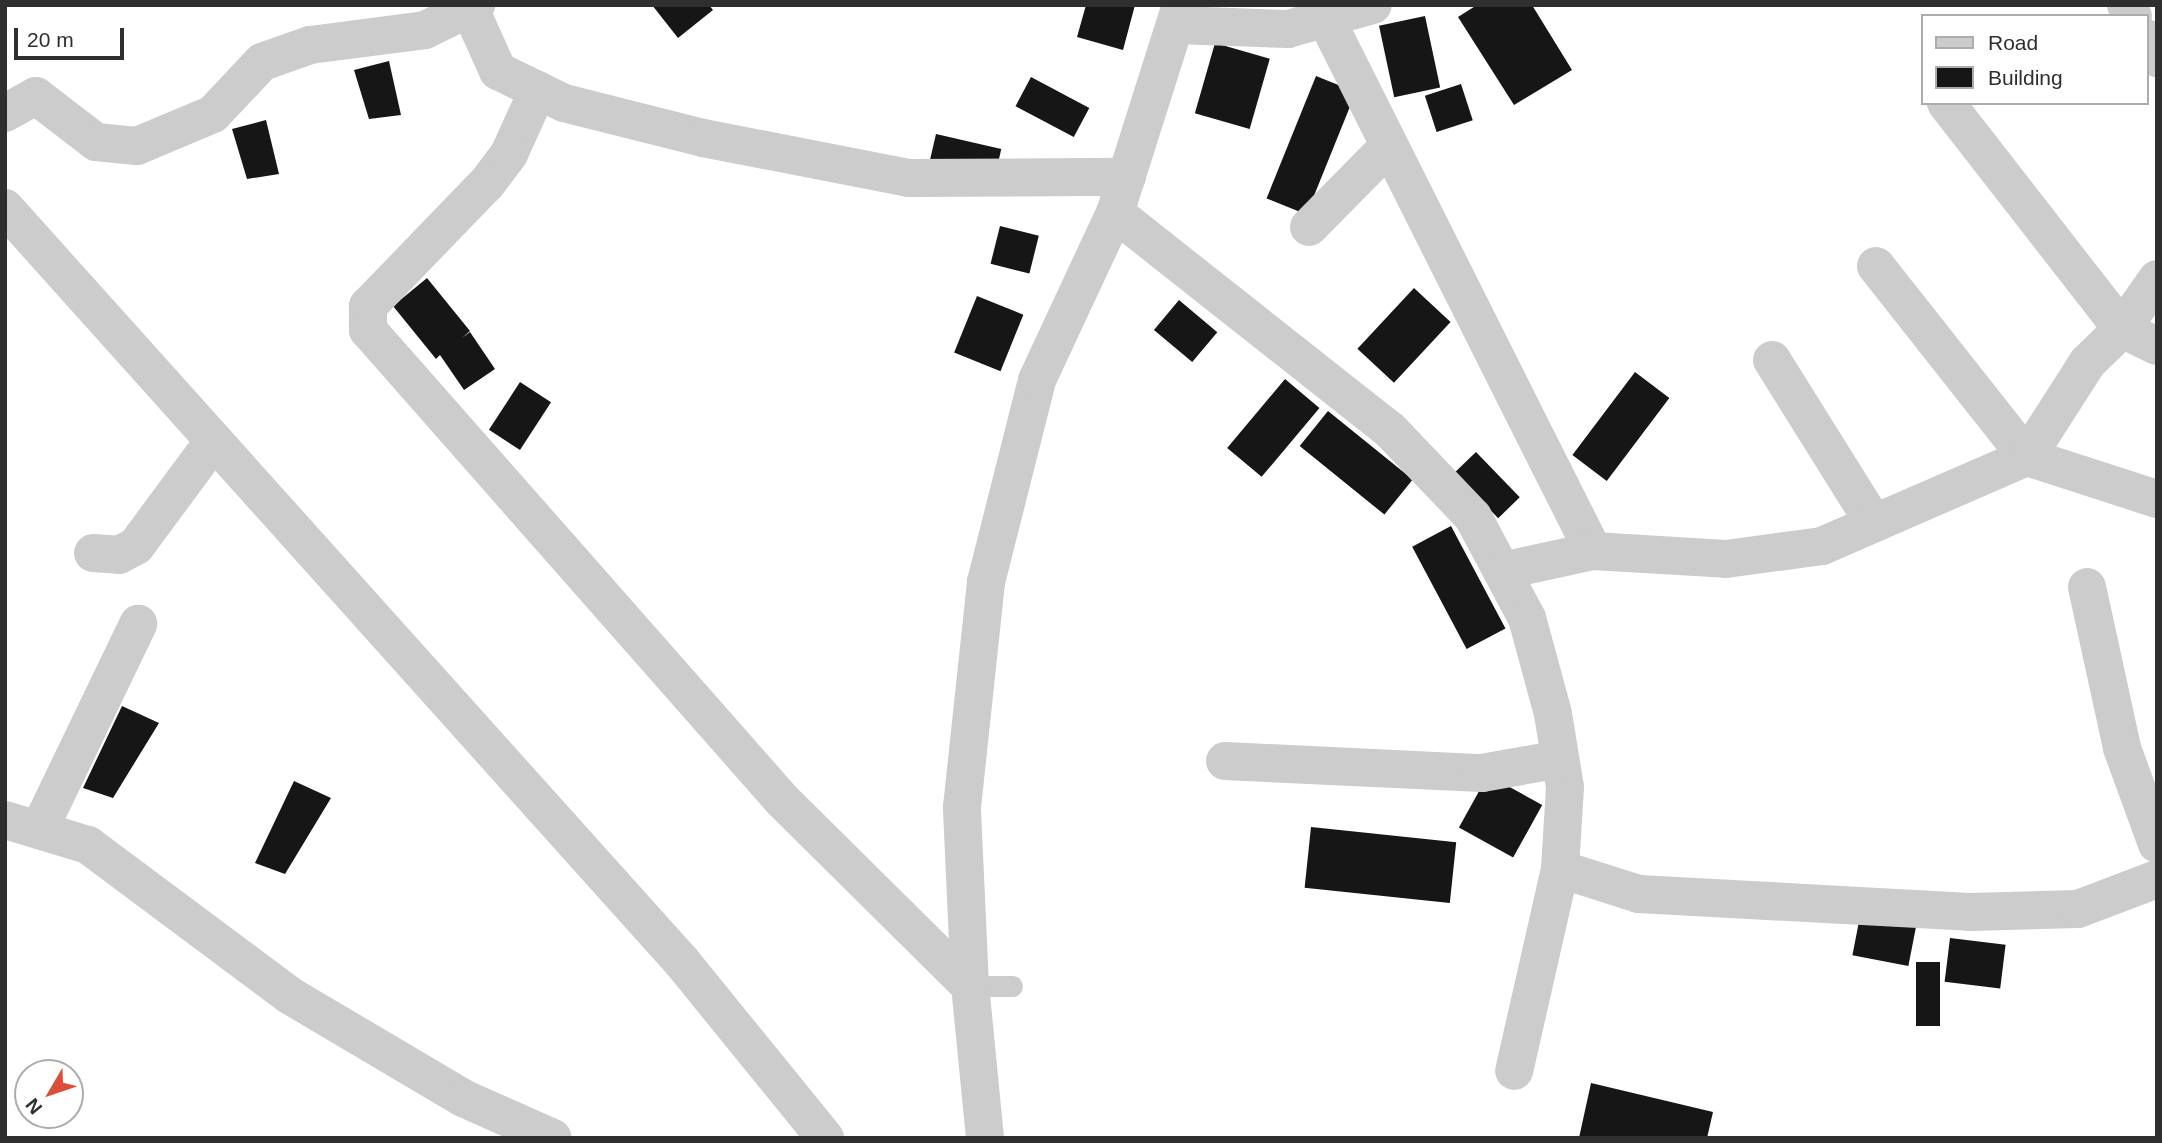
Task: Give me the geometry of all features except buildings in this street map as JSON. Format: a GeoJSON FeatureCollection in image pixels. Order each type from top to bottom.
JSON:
{"type":"FeatureCollection","features":[{"type":"Feature","properties":{"kind":"street"},"geometry":{"type":"LineString","coordinates":[[985,1138],[970,986],[962,807],[986,582],[1037,380],[1115,213],[1179,15],[1288,29],[1373,5]]}},
{"type":"Feature","properties":{"kind":"street"},"geometry":{"type":"LineString","coordinates":[[5,113],[36,96],[96,142],[137,146],[213,114],[262,62],[310,45],[425,30],[474,8],[498,71],[564,103],[703,138],[908,178],[1127,177]]}},
{"type":"Feature","properties":{"kind":"street"},"geometry":{"type":"LineString","coordinates":[[1326,19],[1593,551]]}},
{"type":"Feature","properties":{"kind":"street"},"geometry":{"type":"LineString","coordinates":[[2148,42],[2157,58]]}},
{"type":"Feature","properties":{"kind":"street"},"geometry":{"type":"LineString","coordinates":[[538,90],[509,154],[486,184],[368,306],[368,330],[782,800],[970,986]]}},
{"type":"Feature","properties":{"kind":"street"},"geometry":{"type":"LineString","coordinates":[[1947,105],[2122,329],[2157,346]]}},
{"type":"Feature","properties":{"kind":"street"},"geometry":{"type":"LineString","coordinates":[[1309,227],[1389,146]]}},
{"type":"Feature","properties":{"kind":"street"},"geometry":{"type":"LineString","coordinates":[[5,208],[682,962],[825,1138]]}},
{"type":"Feature","properties":{"kind":"street"},"geometry":{"type":"LineString","coordinates":[[1115,213],[1390,430],[1473,517],[1527,618],[1565,787],[1560,869],[1514,1071]]}},
{"type":"Feature","properties":{"kind":"street"},"geometry":{"type":"LineString","coordinates":[[1875,266],[2027,457],[2157,499]]}},
{"type":"Feature","properties":{"kind":"street"},"geometry":{"type":"LineString","coordinates":[[1502,571],[1593,551],[1726,559],[1822,546],[2027,457],[2087,363],[2122,329],[2157,279]]}},
{"type":"Feature","properties":{"kind":"street"},"geometry":{"type":"LineString","coordinates":[[1772,360],[1874,523]]}},
{"type":"Feature","properties":{"kind":"street"},"geometry":{"type":"LineString","coordinates":[[93,554],[119,555],[136,546],[213,442]]}},
{"type":"Feature","properties":{"kind":"street"},"geometry":{"type":"LineString","coordinates":[[2087,587],[2122,748],[2157,844]]}},
{"type":"Feature","properties":{"kind":"street"},"geometry":{"type":"LineString","coordinates":[[138,624],[22,825],[88,845],[289,995],[463,1098],[553,1138]]}},
{"type":"Feature","properties":{"kind":"street"},"geometry":{"type":"LineString","coordinates":[[1225,761],[1482,773],[1560,759]]}},
{"type":"Feature","properties":{"kind":"street"},"geometry":{"type":"LineString","coordinates":[[1560,869],[1639,894],[1970,912],[2078,909],[2157,879]]}},
{"type":"Feature","properties":{"kind":"lane"},"geometry":{"type":"LineString","coordinates":[[970,986],[1012,986]]}}]}
